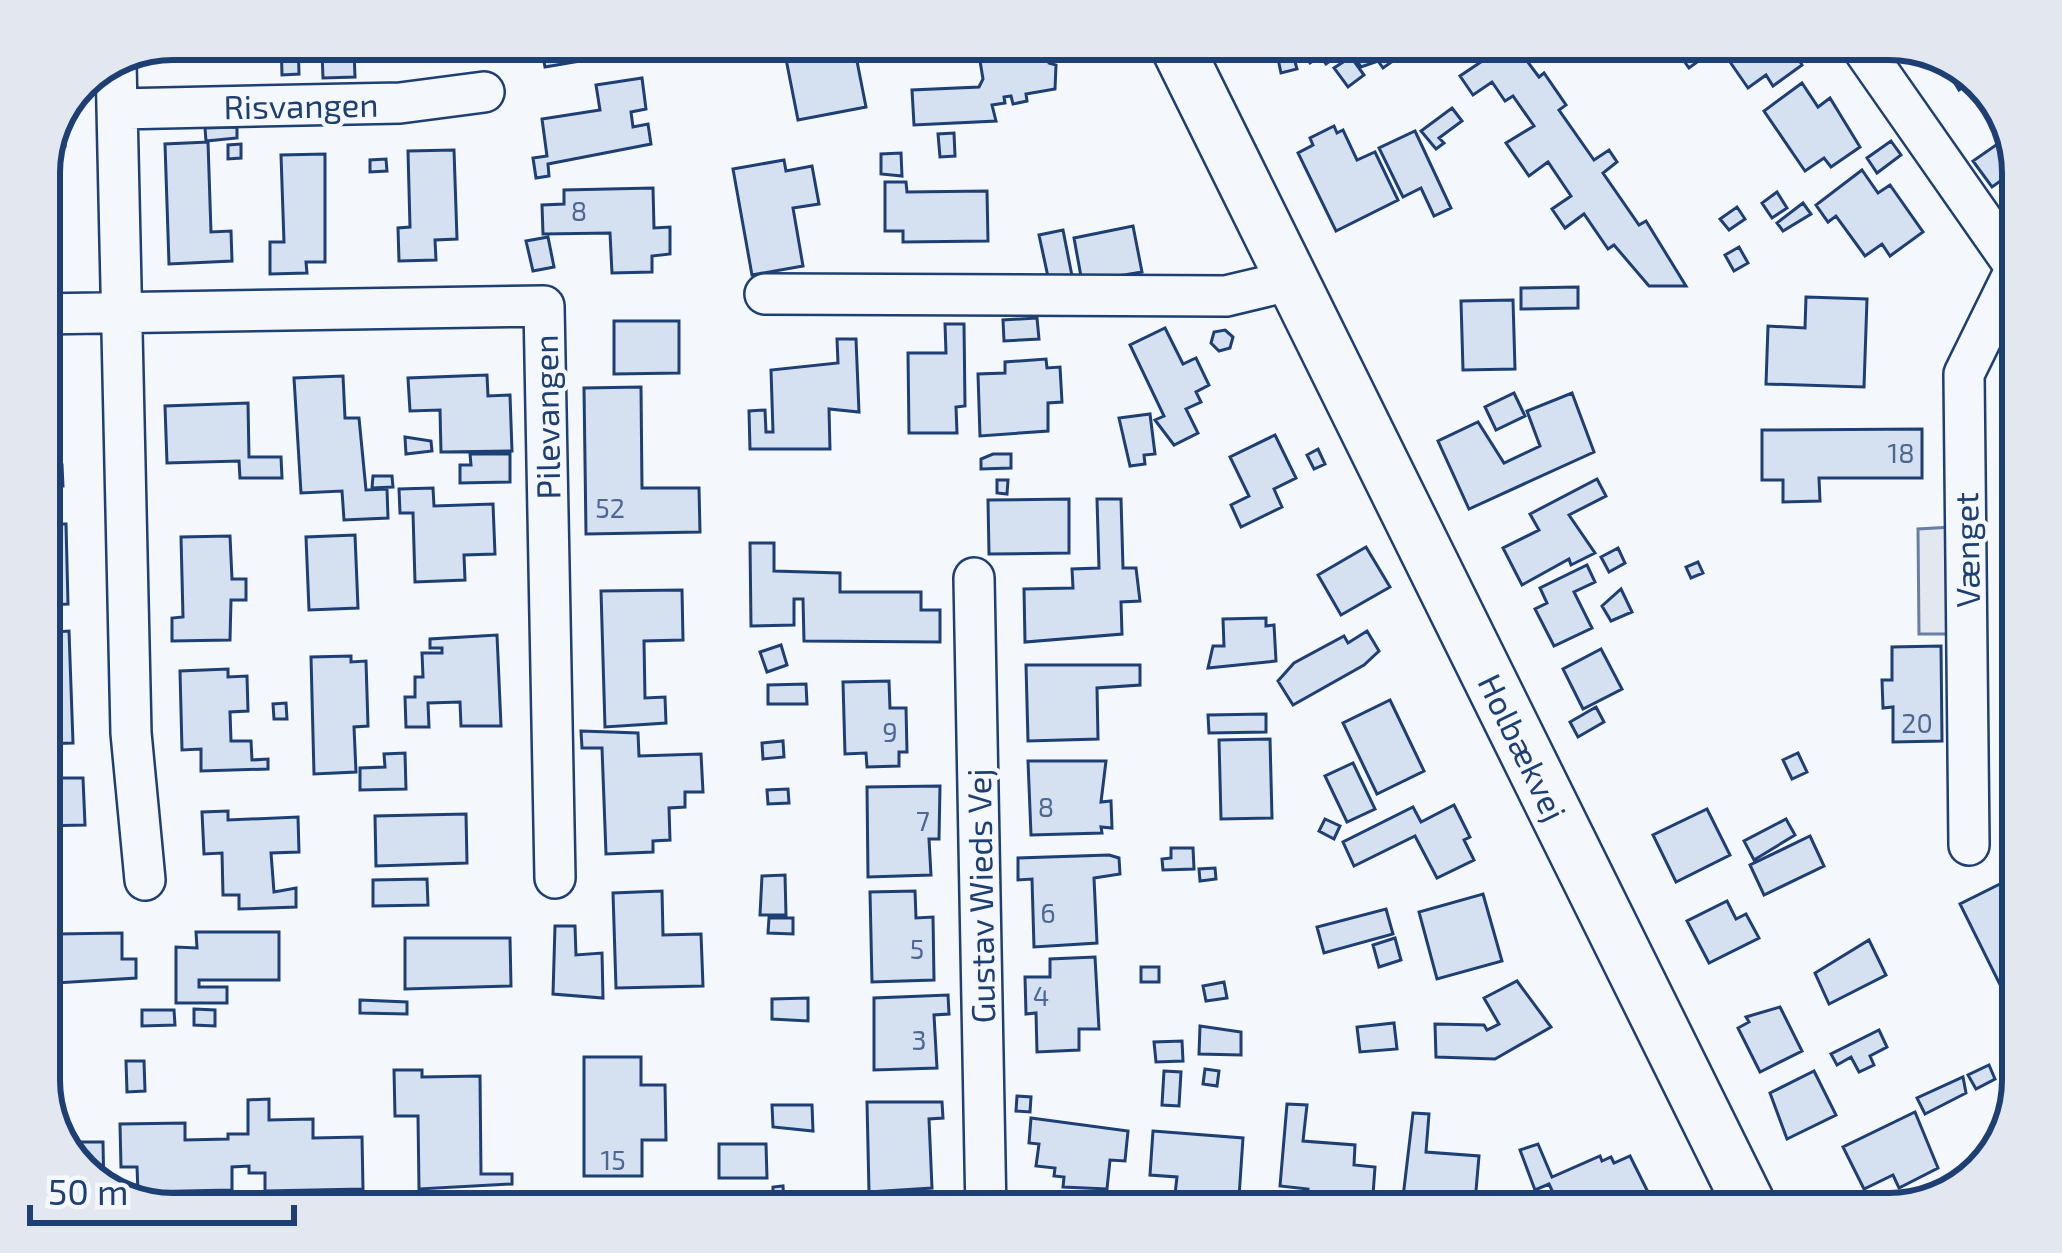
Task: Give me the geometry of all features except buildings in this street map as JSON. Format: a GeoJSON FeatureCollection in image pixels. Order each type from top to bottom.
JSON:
{"type":"FeatureCollection","features":[{"type":"Feature","properties":{"kind":"main road","name":"Holbækvej"},"geometry":{"type":"LineString","coordinates":[[1183,60],[1744,1193]]}},
{"type":"Feature","properties":{"kind":"street","name":"Vænget"},"geometry":{"type":"LineString","coordinates":[[1871,60],[2002,243]]}},
{"type":"Feature","properties":{"kind":"street"},"geometry":{"type":"LineString","coordinates":[[117,76],[131,733],[145,880]]}},
{"type":"Feature","properties":{"kind":"street","name":"Risvangen"},"geometry":{"type":"LineString","coordinates":[[118,109],[400,103],[484,92]]}},
{"type":"Feature","properties":{"kind":"street"},"geometry":{"type":"LineString","coordinates":[[765,294],[1226,296],[1293,280]]}},
{"type":"Feature","properties":{"kind":"street","name":"Vænget"},"geometry":{"type":"LineString","coordinates":[[1969,845],[1964,374],[2002,300]]}},
{"type":"Feature","properties":{"kind":"street","name":"Pilevangen"},"geometry":{"type":"LineString","coordinates":[[60,314],[544,306],[555,878]]}},
{"type":"Feature","properties":{"kind":"street","name":"Gustav Wieds Vej"},"geometry":{"type":"LineString","coordinates":[[974,578],[986,1193]]}},
{"type":"Feature","properties":{"kind":"shaded area"},"geometry":{"type":"Polygon","coordinates":[[[1952,527],[1954,634],[1919,634],[1918,529],[1952,527]]]}}]}
